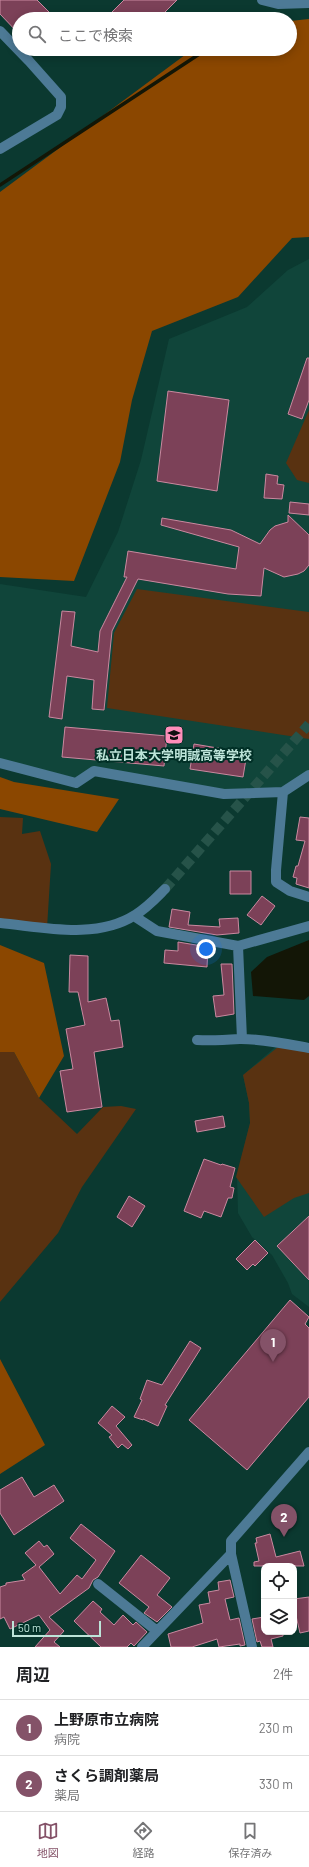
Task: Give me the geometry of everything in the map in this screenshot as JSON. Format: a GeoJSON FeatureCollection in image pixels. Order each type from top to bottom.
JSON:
{"type":"FeatureCollection","features":[{"type":"Feature","properties":{"kind":"street"},"geometry":{"type":"LineString","coordinates":[[262,0],[278,4],[309,3]]}},
{"type":"Feature","properties":{"kind":"street"},"geometry":{"type":"LineString","coordinates":[[0,31],[12,43]]}},
{"type":"Feature","properties":{"kind":"street"},"geometry":{"type":"LineString","coordinates":[[0,150],[57,115],[61,107],[61,97],[25,56]]}},
{"type":"Feature","properties":{"kind":"street"},"geometry":{"type":"LineString","coordinates":[[0,763],[76,783],[94,772],[224,794],[283,792],[309,775]]}},
{"type":"Feature","properties":{"kind":"street"},"geometry":{"type":"LineString","coordinates":[[283,792],[276,882],[290,891],[309,897]]}},
{"type":"Feature","properties":{"kind":"street"},"geometry":{"type":"LineString","coordinates":[[0,923],[70,930],[89,930],[110,926],[134,916],[148,906],[165,889]]}},
{"type":"Feature","properties":{"kind":"street"},"geometry":{"type":"LineString","coordinates":[[134,916],[157,931],[238,946],[309,926]]}},
{"type":"Feature","properties":{"kind":"street"},"geometry":{"type":"LineString","coordinates":[[238,946],[242,1039]]}},
{"type":"Feature","properties":{"kind":"street"},"geometry":{"type":"LineString","coordinates":[[197,1040],[216,1041],[242,1039],[283,1043],[309,1048]]}},
{"type":"Feature","properties":{"kind":"street"},"geometry":{"type":"LineString","coordinates":[[252,1647],[230,1554],[231,1541],[309,1452]]}},
{"type":"Feature","properties":{"kind":"street"},"geometry":{"type":"LineString","coordinates":[[142,1647],[230,1554]]}},
{"type":"Feature","properties":{"kind":"street"},"geometry":{"type":"LineString","coordinates":[[98,1584],[157,1631]]}},
{"type":"Feature","properties":{"kind":"shaded area"},"geometry":{"type":"Polygon","coordinates":[[[309,19],[309,237],[292,238],[238,297],[152,331],[132,400],[120,462],[74,581],[0,577],[0,192],[184,56],[297,56],[297,20],[309,19]]]}},
{"type":"Feature","properties":{"kind":"shaded area"},"geometry":{"type":"Polygon","coordinates":[[[309,259],[309,775],[283,792],[247,794],[94,772],[76,783],[0,763],[0,584],[86,597],[118,532],[141,460],[169,339],[247,307],[288,270],[309,259]]]}},
{"type":"Feature","properties":{"kind":"shaded area"},"geometry":{"type":"Polygon","coordinates":[[[309,410],[309,483],[297,480],[286,463],[309,410]]]}},
{"type":"Feature","properties":{"kind":"shaded area"},"geometry":{"type":"Polygon","coordinates":[[[137,589],[309,612],[309,739],[107,708],[114,633],[137,589]]]}},
{"type":"Feature","properties":{"kind":"shaded area"},"geometry":{"type":"Polygon","coordinates":[[[0,777],[14,782],[119,799],[97,832],[0,809],[0,777]]]}},
{"type":"Feature","properties":{"kind":"shaded area"},"geometry":{"type":"Polygon","coordinates":[[[0,817],[23,818],[22,834],[40,831],[51,864],[47,928],[0,923],[0,817]]]}},
{"type":"Feature","properties":{"kind":"shaded area"},"geometry":{"type":"Polygon","coordinates":[[[309,940],[309,996],[304,1000],[253,996],[251,972],[267,957],[309,940]]]}},
{"type":"Feature","properties":{"kind":"shaded area"},"geometry":{"type":"Polygon","coordinates":[[[0,945],[44,963],[64,1056],[39,1098],[14,1052],[0,1052],[0,945]]]}},
{"type":"Feature","properties":{"kind":"shaded area"},"geometry":{"type":"Polygon","coordinates":[[[280,1043],[309,1049],[309,1307],[292,1294],[288,1283],[272,1255],[252,1237],[238,1213],[237,1175],[250,1123],[249,1103],[243,1075],[280,1043]]]}},
{"type":"Feature","properties":{"kind":"shaded area"},"geometry":{"type":"Polygon","coordinates":[[[283,1043],[309,1048],[309,1193],[294,1198],[264,1217],[236,1177],[250,1123],[249,1103],[243,1075],[283,1043]]]}},
{"type":"Feature","properties":{"kind":"shaded area"},"geometry":{"type":"Polygon","coordinates":[[[0,1052],[14,1052],[39,1098],[77,1134],[103,1107],[121,1106],[136,1109],[82,1187],[58,1233],[0,1302],[0,1052]]]}},
{"type":"Feature","properties":{"kind":"shaded area"},"geometry":{"type":"Polygon","coordinates":[[[0,1359],[45,1445],[0,1474],[0,1359]]]}},
{"type":"Feature","properties":{"kind":"building"},"geometry":{"type":"Polygon","coordinates":[[[0,0],[37,0],[49,12],[12,12],[12,27],[0,14],[0,0]]]}},
{"type":"Feature","properties":{"kind":"building"},"geometry":{"type":"Polygon","coordinates":[[[124,0],[177,0],[165,12],[112,12],[124,0]]]}},
{"type":"Feature","properties":{"kind":"building"},"geometry":{"type":"Polygon","coordinates":[[[307,358],[309,358],[309,400],[302,419],[288,414],[307,358]]]}},
{"type":"Feature","properties":{"kind":"building"},"geometry":{"type":"Polygon","coordinates":[[[168,391],[229,400],[217,491],[157,481],[168,391]]]}},
{"type":"Feature","properties":{"kind":"building"},"geometry":{"type":"Polygon","coordinates":[[[266,474],[278,476],[277,484],[284,485],[282,499],[264,498],[266,474]]]}},
{"type":"Feature","properties":{"kind":"building"},"geometry":{"type":"Polygon","coordinates":[[[290,502],[309,504],[309,515],[289,513],[290,502]]]}},
{"type":"Feature","properties":{"kind":"building"},"geometry":{"type":"Polygon","coordinates":[[[288,515],[309,535],[309,565],[304,571],[284,577],[264,568],[261,596],[228,594],[138,579],[112,631],[104,710],[92,709],[94,680],[67,676],[62,719],[49,717],[62,611],[75,612],[71,646],[98,652],[100,631],[127,577],[124,577],[128,551],[236,569],[239,547],[161,525],[162,518],[231,530],[260,544],[270,530],[275,526],[288,522],[288,515]]]}},
{"type":"Feature","properties":{"kind":"building"},"geometry":{"type":"Polygon","coordinates":[[[65,727],[167,736],[164,766],[62,757],[65,727]]]}},
{"type":"Feature","properties":{"kind":"building"},"geometry":{"type":"Polygon","coordinates":[[[194,744],[247,753],[243,777],[190,769],[194,744]]]}},
{"type":"Feature","properties":{"kind":"building"},"geometry":{"type":"Polygon","coordinates":[[[300,817],[309,818],[309,888],[296,884],[297,878],[293,877],[296,866],[298,866],[305,841],[296,840],[300,817]]]}},
{"type":"Feature","properties":{"kind":"building"},"geometry":{"type":"Polygon","coordinates":[[[230,871],[251,871],[251,894],[230,894],[230,871]]]}},
{"type":"Feature","properties":{"kind":"building"},"geometry":{"type":"Polygon","coordinates":[[[262,896],[275,906],[261,925],[247,915],[262,896]]]}},
{"type":"Feature","properties":{"kind":"building"},"geometry":{"type":"Polygon","coordinates":[[[172,909],[190,912],[188,925],[220,927],[219,919],[238,918],[239,933],[217,935],[169,927],[172,909]]]}},
{"type":"Feature","properties":{"kind":"building"},"geometry":{"type":"Polygon","coordinates":[[[178,942],[208,947],[207,967],[164,963],[165,950],[178,951],[178,942]]]}},
{"type":"Feature","properties":{"kind":"building"},"geometry":{"type":"Polygon","coordinates":[[[70,955],[88,956],[88,1002],[106,998],[111,1021],[119,1020],[123,1047],[94,1052],[102,1107],[67,1112],[60,1071],[73,1069],[66,1029],[85,1025],[78,992],[69,992],[70,955]]]}},
{"type":"Feature","properties":{"kind":"building"},"geometry":{"type":"Polygon","coordinates":[[[221,964],[232,964],[234,1014],[216,1017],[213,996],[224,995],[221,964]]]}},
{"type":"Feature","properties":{"kind":"building"},"geometry":{"type":"Polygon","coordinates":[[[223,1116],[225,1127],[197,1132],[195,1121],[223,1116]]]}},
{"type":"Feature","properties":{"kind":"building"},"geometry":{"type":"Polygon","coordinates":[[[204,1159],[235,1168],[230,1187],[234,1188],[232,1198],[228,1198],[221,1217],[204,1211],[201,1218],[184,1211],[204,1159]]]}},
{"type":"Feature","properties":{"kind":"building"},"geometry":{"type":"Polygon","coordinates":[[[129,1196],[145,1206],[132,1227],[117,1217],[129,1196]]]}},
{"type":"Feature","properties":{"kind":"building"},"geometry":{"type":"Polygon","coordinates":[[[309,1216],[309,1280],[277,1246],[309,1216]]]}},
{"type":"Feature","properties":{"kind":"building"},"geometry":{"type":"Polygon","coordinates":[[[255,1240],[268,1253],[255,1266],[253,1264],[247,1270],[236,1259],[255,1240]]]}},
{"type":"Feature","properties":{"kind":"building"},"geometry":{"type":"Polygon","coordinates":[[[290,1300],[309,1317],[305,1324],[309,1328],[309,1397],[247,1470],[189,1420],[290,1300]]]}},
{"type":"Feature","properties":{"kind":"building"},"geometry":{"type":"Polygon","coordinates":[[[190,1341],[201,1348],[165,1405],[167,1406],[158,1426],[143,1419],[134,1417],[142,1400],[140,1399],[147,1380],[162,1385],[190,1341]]]}},
{"type":"Feature","properties":{"kind":"building"},"geometry":{"type":"Polygon","coordinates":[[[112,1406],[125,1417],[116,1426],[132,1445],[128,1449],[122,1444],[118,1448],[109,1437],[112,1435],[98,1423],[112,1406]]]}},
{"type":"Feature","properties":{"kind":"building"},"geometry":{"type":"Polygon","coordinates":[[[22,1477],[34,1497],[54,1485],[64,1501],[14,1535],[0,1513],[0,1490],[22,1477]]]}},
{"type":"Feature","properties":{"kind":"building"},"geometry":{"type":"Polygon","coordinates":[[[81,1524],[115,1551],[98,1577],[93,1580],[89,1588],[49,1617],[64,1631],[54,1642],[60,1647],[35,1647],[50,1630],[39,1615],[10,1629],[4,1617],[0,1619],[0,1587],[6,1585],[6,1583],[25,1580],[22,1575],[36,1565],[25,1553],[39,1541],[44,1547],[47,1545],[54,1554],[39,1567],[60,1594],[77,1575],[82,1579],[96,1560],[70,1538],[81,1524]]]}},
{"type":"Feature","properties":{"kind":"building"},"geometry":{"type":"Polygon","coordinates":[[[270,1534],[276,1557],[300,1551],[304,1566],[297,1566],[297,1563],[261,1563],[261,1566],[254,1566],[254,1562],[259,1561],[255,1543],[257,1543],[256,1538],[270,1534]]]}},
{"type":"Feature","properties":{"kind":"building"},"geometry":{"type":"Polygon","coordinates":[[[141,1555],[170,1578],[157,1595],[172,1607],[157,1622],[144,1613],[149,1607],[119,1583],[141,1555]]]}},
{"type":"Feature","properties":{"kind":"building"},"geometry":{"type":"Polygon","coordinates":[[[230,1580],[234,1597],[225,1599],[230,1620],[239,1618],[245,1645],[240,1646],[240,1644],[219,1647],[217,1639],[192,1647],[171,1647],[168,1634],[203,1623],[199,1605],[210,1603],[208,1592],[219,1590],[218,1582],[230,1580]]]}},
{"type":"Feature","properties":{"kind":"building"},"geometry":{"type":"Polygon","coordinates":[[[309,1597],[309,1631],[300,1633],[297,1620],[297,1599],[309,1597]]]}},
{"type":"Feature","properties":{"kind":"building"},"geometry":{"type":"Polygon","coordinates":[[[93,1601],[102,1609],[100,1612],[114,1625],[123,1615],[133,1625],[136,1622],[147,1632],[134,1646],[131,1643],[127,1647],[101,1647],[74,1621],[93,1601]]]}},
{"type":"Feature","properties":{"kind":"building"},"geometry":{"type":"Polygon","coordinates":[[[261,1618],[261,1635],[283,1636],[271,1639],[273,1647],[262,1647],[260,1641],[257,1642],[252,1619],[261,1618]]]}},
{"type":"Feature","properties":{"kind":"waterway"},"geometry":{"type":"LineString","coordinates":[[0,185],[196,56]]}},
{"type":"Feature","properties":{"kind":"tunnel"},"geometry":{"type":"LineString","coordinates":[[165,889],[309,724]]}},
{"type":"Feature","properties":{"kind":"place","name":"私立日本大学明誠高等学校"},"geometry":{"type":"Point","coordinates":[174,735]}},
{"type":"Feature","properties":{"kind":"place","name":"上野原市立病院"},"geometry":{"type":"Point","coordinates":[273,1362]}},
{"type":"Feature","properties":{"kind":"place","name":"さくら調剤薬局"},"geometry":{"type":"Point","coordinates":[284,1537]}}]}
